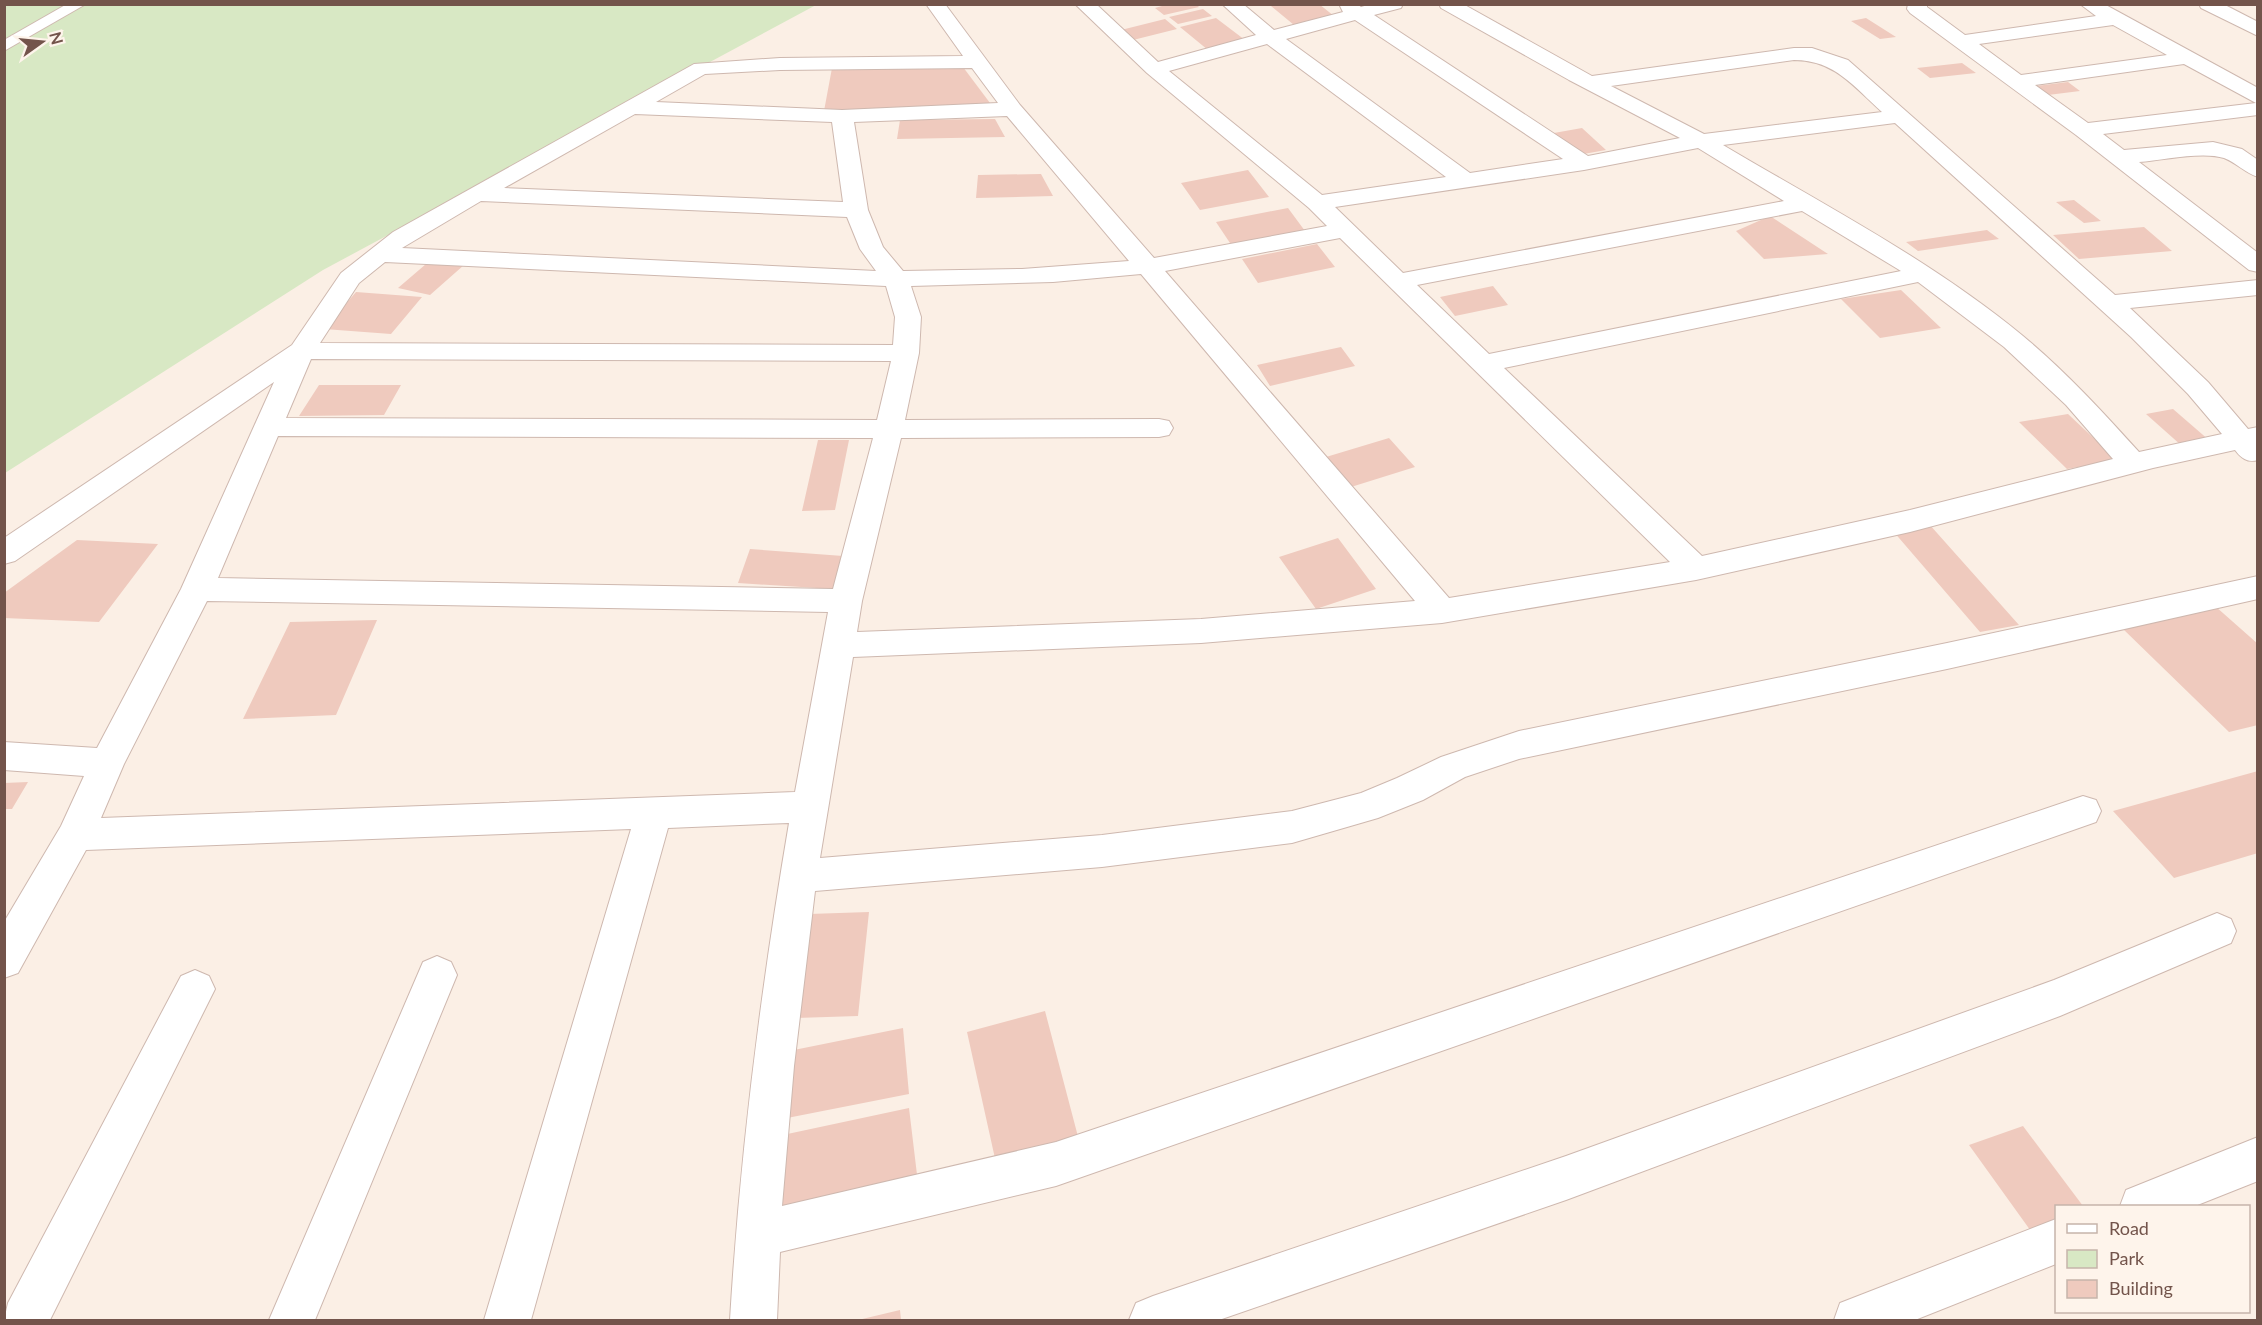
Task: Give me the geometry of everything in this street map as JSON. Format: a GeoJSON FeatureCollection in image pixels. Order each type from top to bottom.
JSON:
{"type":"FeatureCollection","features":[{"type":"Feature","properties":{"kind":"street"},"geometry":{"type":"LineString","coordinates":[[935,4],[1012,109],[1442,610]]}},
{"type":"Feature","properties":{"kind":"street"},"geometry":{"type":"LineString","coordinates":[[1084,4],[1154,69],[1317,203],[1696,569]]}},
{"type":"Feature","properties":{"kind":"street"},"geometry":{"type":"LineString","coordinates":[[1231,4],[1270,37],[1466,181]]}},
{"type":"Feature","properties":{"kind":"street"},"geometry":{"type":"LineString","coordinates":[[1154,69],[1270,37],[1351,9],[1394,4]]}},
{"type":"Feature","properties":{"kind":"street"},"geometry":{"type":"LineString","coordinates":[[1448,4],[1498,35],[1701,141],[1808,203],[1923,274],[2013,341],[2143,460]]}},
{"type":"Feature","properties":{"kind":"street"},"geometry":{"type":"LineString","coordinates":[[1918,4],[1917,9],[2019,81],[2258,265]]}},
{"type":"Feature","properties":{"kind":"street"},"geometry":{"type":"LineString","coordinates":[[2089,4],[2258,97]]}},
{"type":"Feature","properties":{"kind":"street"},"geometry":{"type":"LineString","coordinates":[[2208,4],[2258,30]]}},
{"type":"Feature","properties":{"kind":"street"},"geometry":{"type":"LineString","coordinates":[[1351,9],[1584,163]]}},
{"type":"Feature","properties":{"kind":"street"},"geometry":{"type":"LineString","coordinates":[[1962,41],[2115,19]]}},
{"type":"Feature","properties":{"kind":"street"},"geometry":{"type":"LineString","coordinates":[[1589,83],[1794,54],[1812,54],[1841,64],[2109,303],[2198,388],[2252,444]]}},
{"type":"Feature","properties":{"kind":"street"},"geometry":{"type":"LineString","coordinates":[[2019,81],[2187,58]]}},
{"type":"Feature","properties":{"kind":"street"},"geometry":{"type":"LineString","coordinates":[[4,960],[75,835],[107,763],[197,589],[301,351],[350,278],[401,237],[473,194],[691,73],[711,66],[978,62]]}},
{"type":"Feature","properties":{"kind":"street"},"geometry":{"type":"LineString","coordinates":[[629,107],[762,115],[842,116],[1012,109]]}},
{"type":"Feature","properties":{"kind":"street"},"geometry":{"type":"LineString","coordinates":[[2084,130],[2258,109]]}},
{"type":"Feature","properties":{"kind":"street"},"geometry":{"type":"LineString","coordinates":[[754,1320],[757,1235],[777,1037],[808,807],[846,601],[890,429],[906,353],[908,317],[896,279],[872,249],[856,210],[842,116]]}},
{"type":"Feature","properties":{"kind":"street"},"geometry":{"type":"LineString","coordinates":[[1317,203],[1584,163],[1701,141],[1901,116]]}},
{"type":"Feature","properties":{"kind":"street"},"geometry":{"type":"LineString","coordinates":[[2119,157],[2213,148],[2234,154],[2258,170]]}},
{"type":"Feature","properties":{"kind":"street"},"geometry":{"type":"LineString","coordinates":[[473,194],[856,210]]}},
{"type":"Feature","properties":{"kind":"street"},"geometry":{"type":"LineString","coordinates":[[1398,281],[1808,203]]}},
{"type":"Feature","properties":{"kind":"street"},"geometry":{"type":"LineString","coordinates":[[379,254],[896,279],[1060,274],[1146,266],[1346,230]]}},
{"type":"Feature","properties":{"kind":"street"},"geometry":{"type":"LineString","coordinates":[[1482,364],[1923,274]]}},
{"type":"Feature","properties":{"kind":"street"},"geometry":{"type":"LineString","coordinates":[[2109,303],[2258,287]]}},
{"type":"Feature","properties":{"kind":"street"},"geometry":{"type":"LineString","coordinates":[[4,553],[301,351],[906,353]]}},
{"type":"Feature","properties":{"kind":"street"},"geometry":{"type":"LineString","coordinates":[[266,427],[1159,428]]}},
{"type":"Feature","properties":{"kind":"street"},"geometry":{"type":"LineString","coordinates":[[838,645],[1201,631],[1442,610],[1696,569],[1910,521],[2143,460],[2199,448],[2252,444]]}},
{"type":"Feature","properties":{"kind":"street"},"geometry":{"type":"LineString","coordinates":[[799,876],[1102,851],[1292,827],[1365,807],[1410,789],[1453,767],[1519,746],[1947,656],[2258,587]]}},
{"type":"Feature","properties":{"kind":"street"},"geometry":{"type":"LineString","coordinates":[[197,589],[846,601]]}},
{"type":"Feature","properties":{"kind":"street"},"geometry":{"type":"LineString","coordinates":[[4,756],[107,763]]}},
{"type":"Feature","properties":{"kind":"street"},"geometry":{"type":"LineString","coordinates":[[75,835],[808,807]]}},
{"type":"Feature","properties":{"kind":"street"},"geometry":{"type":"LineString","coordinates":[[757,1235],[1056,1164],[2083,811]]}},
{"type":"Feature","properties":{"kind":"street"},"geometry":{"type":"LineString","coordinates":[[507,1320],[654,814]]}},
{"type":"Feature","properties":{"kind":"street"},"geometry":{"type":"LineString","coordinates":[[1153,1320],[1578,1174],[2060,997],[2217,931]]}},
{"type":"Feature","properties":{"kind":"street"},"geometry":{"type":"LineString","coordinates":[[292,1320],[437,975]]}},
{"type":"Feature","properties":{"kind":"street"},"geometry":{"type":"LineString","coordinates":[[25,1320],[195,989]]}},
{"type":"Feature","properties":{"kind":"street"},"geometry":{"type":"LineString","coordinates":[[2144,1205],[2258,1159]]}},
{"type":"Feature","properties":{"kind":"street"},"geometry":{"type":"LineString","coordinates":[[1857,1320],[2055,1242]]}},
{"type":"Feature","properties":{"kind":"lane"},"geometry":{"type":"LineString","coordinates":[[4,47],[79,4]]}},
{"type":"Feature","properties":{"kind":"green space"},"geometry":{"type":"Polygon","coordinates":[[[5,5],[816,5],[323,270],[5,473],[5,5]]]}},
{"type":"Feature","properties":{"kind":"building"},"geometry":{"type":"Polygon","coordinates":[[[1169,4],[1196,4],[1199,7],[1164,15],[1155,8],[1169,4]]]}},
{"type":"Feature","properties":{"kind":"building"},"geometry":{"type":"Polygon","coordinates":[[[1319,4],[1334,16],[1294,25],[1271,6],[1319,4]]]}},
{"type":"Feature","properties":{"kind":"building"},"geometry":{"type":"Polygon","coordinates":[[[1203,9],[1212,16],[1178,24],[1169,17],[1203,9]]]}},
{"type":"Feature","properties":{"kind":"building"},"geometry":{"type":"Polygon","coordinates":[[[1216,18],[1245,40],[1208,50],[1180,27],[1216,18]]]}},
{"type":"Feature","properties":{"kind":"building"},"geometry":{"type":"Polygon","coordinates":[[[1866,18],[1896,37],[1880,39],[1851,21],[1866,18]]]}},
{"type":"Feature","properties":{"kind":"building"},"geometry":{"type":"Polygon","coordinates":[[[1165,19],[1177,29],[1129,41],[1117,31],[1165,19]]]}},
{"type":"Feature","properties":{"kind":"building"},"geometry":{"type":"Polygon","coordinates":[[[1962,63],[1976,73],[1930,78],[1917,68],[1962,63]]]}},
{"type":"Feature","properties":{"kind":"building"},"geometry":{"type":"Polygon","coordinates":[[[963,67],[993,107],[824,111],[832,68],[963,67]]]}},
{"type":"Feature","properties":{"kind":"building"},"geometry":{"type":"Polygon","coordinates":[[[2068,82],[2080,91],[2048,95],[2036,86],[2068,82]]]}},
{"type":"Feature","properties":{"kind":"building"},"geometry":{"type":"Polygon","coordinates":[[[995,119],[1005,137],[897,139],[900,120],[995,119]]]}},
{"type":"Feature","properties":{"kind":"building"},"geometry":{"type":"Polygon","coordinates":[[[1582,128],[1606,150],[1578,155],[1554,133],[1582,128]]]}},
{"type":"Feature","properties":{"kind":"building"},"geometry":{"type":"Polygon","coordinates":[[[1248,170],[1269,197],[1200,210],[1181,183],[1248,170]]]}},
{"type":"Feature","properties":{"kind":"building"},"geometry":{"type":"Polygon","coordinates":[[[1041,174],[1053,196],[976,198],[978,175],[1041,174]]]}},
{"type":"Feature","properties":{"kind":"building"},"geometry":{"type":"Polygon","coordinates":[[[2074,200],[2101,221],[2084,223],[2056,202],[2074,200]]]}},
{"type":"Feature","properties":{"kind":"building"},"geometry":{"type":"Polygon","coordinates":[[[1288,208],[1305,231],[1232,246],[1216,222],[1288,208]]]}},
{"type":"Feature","properties":{"kind":"building"},"geometry":{"type":"Polygon","coordinates":[[[1770,216],[1828,254],[1764,259],[1736,231],[1770,216]]]}},
{"type":"Feature","properties":{"kind":"building"},"geometry":{"type":"Polygon","coordinates":[[[2144,227],[2172,251],[2079,259],[2053,235],[2144,227]]]}},
{"type":"Feature","properties":{"kind":"building"},"geometry":{"type":"Polygon","coordinates":[[[1987,230],[1999,239],[1918,251],[1906,242],[1987,230]]]}},
{"type":"Feature","properties":{"kind":"building"},"geometry":{"type":"Polygon","coordinates":[[[1317,244],[1335,267],[1258,283],[1242,259],[1317,244]]]}},
{"type":"Feature","properties":{"kind":"building"},"geometry":{"type":"Polygon","coordinates":[[[433,258],[464,265],[430,295],[398,288],[433,258]]]}},
{"type":"Feature","properties":{"kind":"building"},"geometry":{"type":"Polygon","coordinates":[[[1493,286],[1508,305],[1455,316],[1440,297],[1493,286]]]}},
{"type":"Feature","properties":{"kind":"building"},"geometry":{"type":"Polygon","coordinates":[[[1901,290],[1941,328],[1880,338],[1841,299],[1901,290]]]}},
{"type":"Feature","properties":{"kind":"building"},"geometry":{"type":"Polygon","coordinates":[[[356,292],[422,297],[391,334],[324,329],[356,292]]]}},
{"type":"Feature","properties":{"kind":"building"},"geometry":{"type":"Polygon","coordinates":[[[1341,347],[1355,366],[1270,386],[1257,365],[1341,347]]]}},
{"type":"Feature","properties":{"kind":"building"},"geometry":{"type":"Polygon","coordinates":[[[319,385],[401,385],[384,415],[299,416],[319,385]]]}},
{"type":"Feature","properties":{"kind":"building"},"geometry":{"type":"Polygon","coordinates":[[[2173,409],[2210,441],[2182,446],[2146,414],[2173,409]]]}},
{"type":"Feature","properties":{"kind":"building"},"geometry":{"type":"Polygon","coordinates":[[[2068,414],[2117,460],[2067,469],[2019,422],[2068,414]]]}},
{"type":"Feature","properties":{"kind":"building"},"geometry":{"type":"Polygon","coordinates":[[[1389,438],[1415,467],[1351,487],[1326,457],[1389,438]]]}},
{"type":"Feature","properties":{"kind":"building"},"geometry":{"type":"Polygon","coordinates":[[[818,440],[849,440],[835,510],[802,511],[818,440]]]}},
{"type":"Feature","properties":{"kind":"building"},"geometry":{"type":"Polygon","coordinates":[[[1929,524],[2019,625],[1980,632],[1893,531],[1929,524]]]}},
{"type":"Feature","properties":{"kind":"building"},"geometry":{"type":"Polygon","coordinates":[[[1338,538],[1376,589],[1316,609],[1279,557],[1338,538]]]}},
{"type":"Feature","properties":{"kind":"building"},"geometry":{"type":"Polygon","coordinates":[[[77,540],[158,544],[99,622],[4,618],[4,593],[77,540]]]}},
{"type":"Feature","properties":{"kind":"building"},"geometry":{"type":"Polygon","coordinates":[[[750,549],[843,556],[833,589],[738,583],[750,549]]]}},
{"type":"Feature","properties":{"kind":"building"},"geometry":{"type":"Polygon","coordinates":[[[2215,606],[2258,644],[2258,725],[2229,732],[2122,628],[2215,606]]]}},
{"type":"Feature","properties":{"kind":"building"},"geometry":{"type":"Polygon","coordinates":[[[377,620],[336,715],[243,719],[290,622],[377,620]]]}},
{"type":"Feature","properties":{"kind":"building"},"geometry":{"type":"Polygon","coordinates":[[[2258,771],[2258,853],[2174,878],[2113,811],[2258,771]]]}},
{"type":"Feature","properties":{"kind":"building"},"geometry":{"type":"Polygon","coordinates":[[[28,782],[12,809],[4,809],[4,783],[28,782]]]}},
{"type":"Feature","properties":{"kind":"building"},"geometry":{"type":"Polygon","coordinates":[[[869,912],[858,1016],[796,1018],[809,914],[869,912]]]}},
{"type":"Feature","properties":{"kind":"building"},"geometry":{"type":"Polygon","coordinates":[[[1045,1011],[1081,1148],[998,1172],[967,1032],[1045,1011]]]}},
{"type":"Feature","properties":{"kind":"building"},"geometry":{"type":"Polygon","coordinates":[[[903,1028],[909,1094],[782,1119],[779,1053],[903,1028]]]}},
{"type":"Feature","properties":{"kind":"building"},"geometry":{"type":"Polygon","coordinates":[[[909,1108],[918,1183],[782,1214],[778,1136],[909,1108]]]}},
{"type":"Feature","properties":{"kind":"building"},"geometry":{"type":"Polygon","coordinates":[[[2023,1126],[2082,1205],[2055,1205],[2055,1226],[2033,1234],[1969,1145],[2023,1126]]]}},
{"type":"Feature","properties":{"kind":"building"},"geometry":{"type":"Polygon","coordinates":[[[900,1310],[901,1320],[858,1320],[900,1310]]]}}]}
